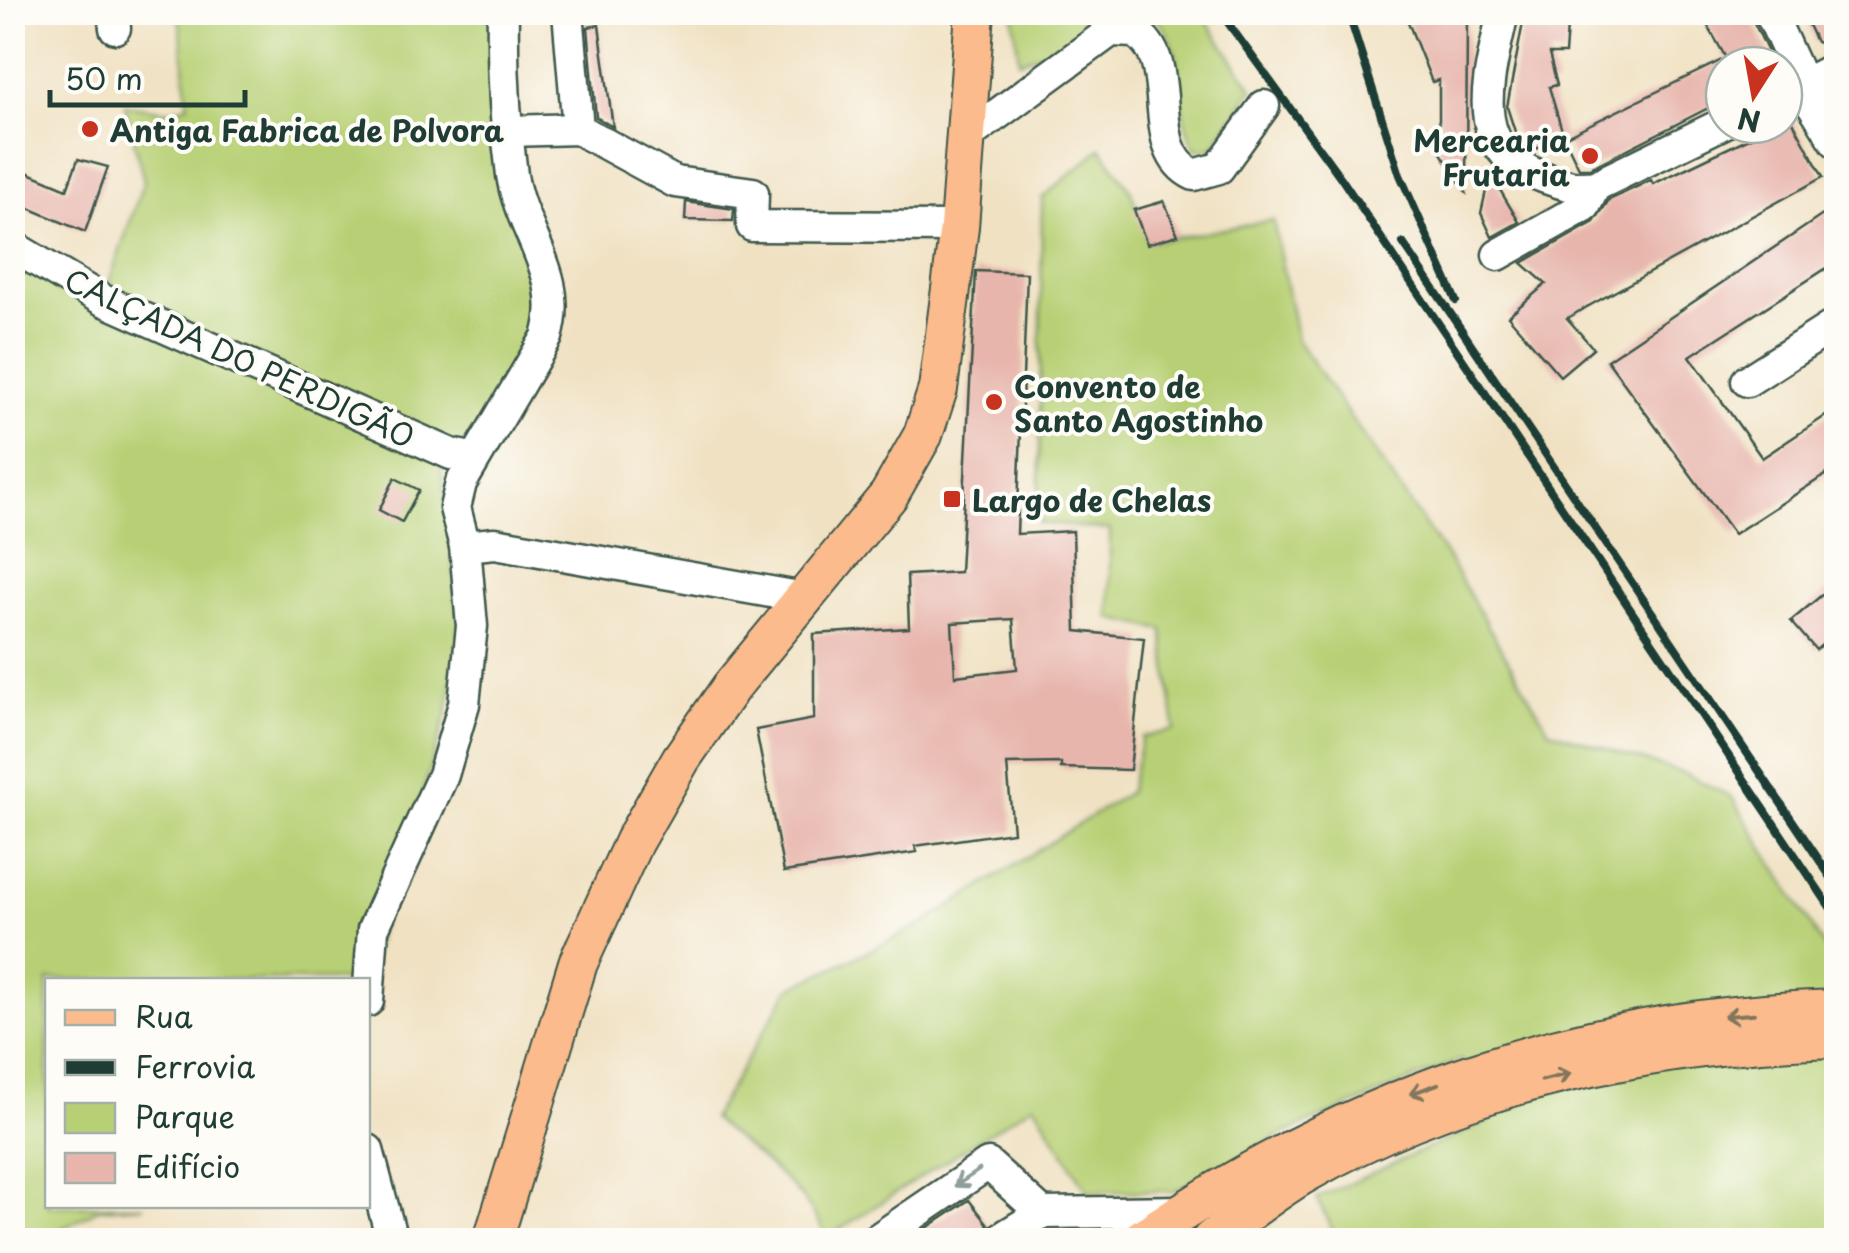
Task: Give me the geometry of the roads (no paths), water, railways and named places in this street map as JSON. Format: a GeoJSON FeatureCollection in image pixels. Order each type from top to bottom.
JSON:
{"type":"FeatureCollection","features":[{"type":"Feature","properties":{"kind":"main road"},"geometry":{"type":"LineString","coordinates":[[492,1240],[578,963],[634,841],[681,759],[730,686],[888,495],[923,435],[938,390],[959,228],[969,135],[975,12]]}},
{"type":"Feature","properties":{"kind":"main road"},"geometry":{"type":"LineString","coordinates":[[1211,1240],[1244,1227],[1296,1162],[1409,1094],[1532,1053],[1660,1024],[1836,1009]]}},
{"type":"Feature","properties":{"kind":"main road"},"geometry":{"type":"LineString","coordinates":[[1140,1240],[1183,1211],[1296,1162],[1541,1081],[1665,1053],[1836,1038]]}},
{"type":"Feature","properties":{"kind":"street"},"geometry":{"type":"LineString","coordinates":[[370,978],[373,930],[443,775],[464,704],[472,626],[465,546],[454,508],[472,458],[529,368],[552,318],[547,267],[513,179],[503,12]]}},
{"type":"Feature","properties":{"kind":"street"},"geometry":{"type":"LineString","coordinates":[[568,12],[578,130]]}},
{"type":"Feature","properties":{"kind":"street"},"geometry":{"type":"LineString","coordinates":[[1504,12],[1487,93],[1488,124],[1500,149],[1528,172],[1576,189],[1595,186],[1704,133]]}},
{"type":"Feature","properties":{"kind":"street"},"geometry":{"type":"LineString","coordinates":[[1770,12],[1780,45]]}},
{"type":"Feature","properties":{"kind":"street"},"geometry":{"type":"LineString","coordinates":[[969,135],[1110,31],[1135,32],[1152,49],[1169,143],[1181,169],[1194,175],[1218,168],[1264,106]]}},
{"type":"Feature","properties":{"kind":"street"},"geometry":{"type":"LineString","coordinates":[[1804,83],[1836,67]]}},
{"type":"Feature","properties":{"kind":"street"},"geometry":{"type":"LineString","coordinates":[[1804,97],[1836,142]]}},
{"type":"Feature","properties":{"kind":"street"},"geometry":{"type":"LineString","coordinates":[[509,131],[578,130],[675,182],[753,192],[752,226],[959,228]]}},
{"type":"Feature","properties":{"kind":"street"},"geometry":{"type":"LineString","coordinates":[[1498,255],[1585,206],[1595,186]]}},
{"type":"Feature","properties":{"kind":"street","name":"CALÇADA DO PERDIGÃO"},"geometry":{"type":"LineString","coordinates":[[12,246],[103,300],[451,454],[472,458]]}},
{"type":"Feature","properties":{"kind":"street"},"geometry":{"type":"LineString","coordinates":[[1747,381],[1836,324]]}},
{"type":"Feature","properties":{"kind":"street"},"geometry":{"type":"LineString","coordinates":[[465,546],[495,543],[804,598]]}},
{"type":"Feature","properties":{"kind":"street"},"geometry":{"type":"LineString","coordinates":[[370,1158],[392,1240]]}},
{"type":"Feature","properties":{"kind":"street"},"geometry":{"type":"LineString","coordinates":[[877,1240],[988,1164],[1042,1213]]}},
{"type":"Feature","properties":{"kind":"street"},"geometry":{"type":"LineString","coordinates":[[998,1240],[1042,1213],[1183,1211]]}},
{"type":"Feature","properties":{"kind":"railway"},"geometry":{"type":"LineString","coordinates":[[1220,12],[1341,178],[1836,916]]}},
{"type":"Feature","properties":{"kind":"railway"},"geometry":{"type":"LineString","coordinates":[[1348,12],[1400,175],[1456,301]]}},
{"type":"Feature","properties":{"kind":"railway"},"geometry":{"type":"LineString","coordinates":[[1403,243],[1836,885]]}},
{"type":"Feature","properties":{"kind":"place","name":"Antiga Fabrica de Polvora"},"geometry":{"type":"Point","coordinates":[90,129]}},
{"type":"Feature","properties":{"kind":"place","name":"Mercearia Frutaria"},"geometry":{"type":"Point","coordinates":[1590,156]}},
{"type":"Feature","properties":{"kind":"place","name":"Convento de Santo Agostinho"},"geometry":{"type":"Point","coordinates":[994,402]}},
{"type":"Feature","properties":{"kind":"place","name":"Largo de Chelas"},"geometry":{"type":"Point","coordinates":[952,499]}}]}
